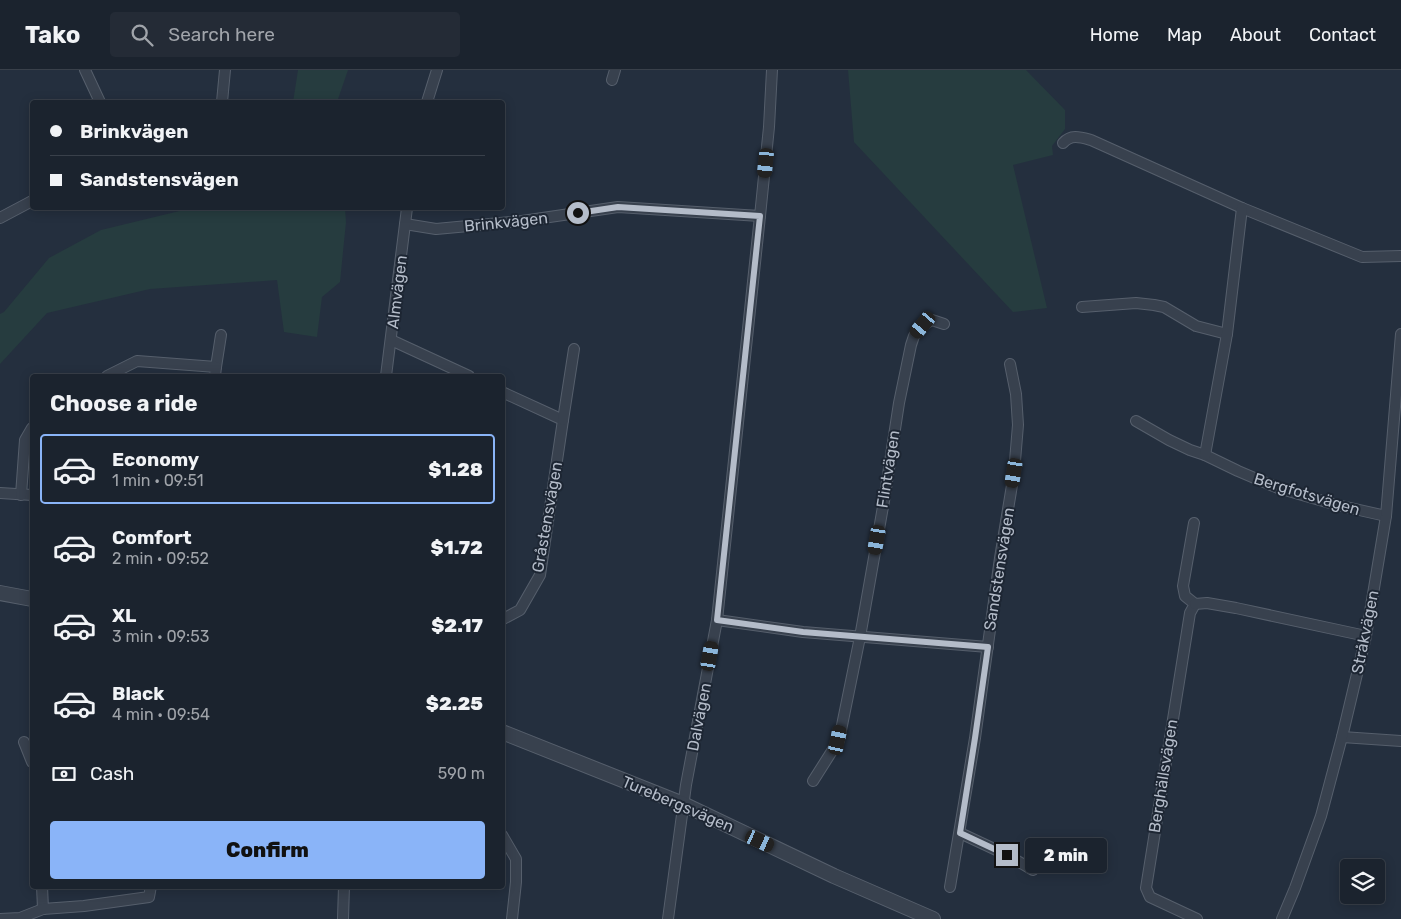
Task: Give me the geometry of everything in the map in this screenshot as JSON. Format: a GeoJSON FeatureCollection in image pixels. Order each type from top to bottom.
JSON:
{"type":"FeatureCollection","features":[{"type":"Feature","properties":{"kind":"street"},"geometry":{"type":"LineString","coordinates":[[84,70],[99,100]]}},
{"type":"Feature","properties":{"kind":"street"},"geometry":{"type":"LineString","coordinates":[[222,100],[225,70]]}},
{"type":"Feature","properties":{"kind":"street"},"geometry":{"type":"LineString","coordinates":[[428,100],[437,70]]}},
{"type":"Feature","properties":{"kind":"street"},"geometry":{"type":"LineString","coordinates":[[760,216],[769,127],[772,70]]}},
{"type":"Feature","properties":{"kind":"street"},"geometry":{"type":"LineString","coordinates":[[1063,143],[1066,140],[1080,136],[1242,208],[1362,258],[1401,256]]}},
{"type":"Feature","properties":{"kind":"street"},"geometry":{"type":"LineString","coordinates":[[0,218],[30,202]]}},
{"type":"Feature","properties":{"kind":"street","name":"Brinkvägen"},"geometry":{"type":"LineString","coordinates":[[405,224],[436,229],[522,221],[618,207],[760,216]]}},
{"type":"Feature","properties":{"kind":"street"},"geometry":{"type":"LineString","coordinates":[[1205,454],[1227,334],[1242,208]]}},
{"type":"Feature","properties":{"kind":"street","name":"Almvägen"},"geometry":{"type":"LineString","coordinates":[[386,374],[407,210]]}},
{"type":"Feature","properties":{"kind":"street","name":"Dalvägen"},"geometry":{"type":"LineString","coordinates":[[668,919],[683,804],[717,620],[760,216]]}},
{"type":"Feature","properties":{"kind":"street"},"geometry":{"type":"LineString","coordinates":[[1082,307],[1136,303],[1154,304],[1164,307],[1196,326],[1227,334]]}},
{"type":"Feature","properties":{"kind":"street","name":"Flintvägen"},"geometry":{"type":"LineString","coordinates":[[812,780],[838,740],[860,637],[899,402],[911,345],[914,336],[923,325],[932,320],[944,324]]}},
{"type":"Feature","properties":{"kind":"street","name":"Stråkvägen"},"geometry":{"type":"LineString","coordinates":[[1282,919],[1321,816],[1366,636],[1386,516],[1401,334]]}},
{"type":"Feature","properties":{"kind":"street"},"geometry":{"type":"LineString","coordinates":[[111,374],[137,361],[216,372],[221,335]]}},
{"type":"Feature","properties":{"kind":"street"},"geometry":{"type":"LineString","coordinates":[[391,340],[465,374]]}},
{"type":"Feature","properties":{"kind":"street","name":"Gråstensvägen"},"geometry":{"type":"LineString","coordinates":[[505,618],[520,610],[540,575],[574,349]]}},
{"type":"Feature","properties":{"kind":"street","name":"Sandstensvägen"},"geometry":{"type":"LineString","coordinates":[[950,888],[975,738],[1014,473],[1018,425],[1016,394],[1010,364]]}},
{"type":"Feature","properties":{"kind":"street"},"geometry":{"type":"LineString","coordinates":[[505,393],[563,420]]}},
{"type":"Feature","properties":{"kind":"street","name":"Bergfotsvägen"},"geometry":{"type":"LineString","coordinates":[[1136,421],[1190,450],[1205,454],[1278,488],[1337,505],[1386,516]]}},
{"type":"Feature","properties":{"kind":"street"},"geometry":{"type":"LineString","coordinates":[[21,495],[26,440],[30,432]]}},
{"type":"Feature","properties":{"kind":"street"},"geometry":{"type":"LineString","coordinates":[[0,493],[30,495]]}},
{"type":"Feature","properties":{"kind":"street"},"geometry":{"type":"LineString","coordinates":[[1194,523],[1183,586],[1185,596],[1195,604],[1207,603],[1236,608],[1366,636]]}},
{"type":"Feature","properties":{"kind":"street"},"geometry":{"type":"LineString","coordinates":[[0,593],[30,599]]}},
{"type":"Feature","properties":{"kind":"street","name":"Berghällsvägen"},"geometry":{"type":"LineString","coordinates":[[1195,604],[1190,613],[1146,888],[1150,897],[1198,919]]}},
{"type":"Feature","properties":{"kind":"street"},"geometry":{"type":"LineString","coordinates":[[717,620],[803,632],[988,647]]}},
{"type":"Feature","properties":{"kind":"street","name":"Turebergsvägen"},"geometry":{"type":"LineString","coordinates":[[505,733],[683,804],[834,876],[933,919]]}},
{"type":"Feature","properties":{"kind":"street"},"geometry":{"type":"LineString","coordinates":[[1342,737],[1401,742]]}},
{"type":"Feature","properties":{"kind":"street"},"geometry":{"type":"LineString","coordinates":[[24,742],[30,757]]}},
{"type":"Feature","properties":{"kind":"street"},"geometry":{"type":"LineString","coordinates":[[960,833],[1007,855],[1033,870]]}},
{"type":"Feature","properties":{"kind":"street"},"geometry":{"type":"LineString","coordinates":[[505,840],[516,859],[516,882],[512,919]]}},
{"type":"Feature","properties":{"kind":"street"},"geometry":{"type":"LineString","coordinates":[[42,889],[43,909]]}},
{"type":"Feature","properties":{"kind":"street"},"geometry":{"type":"LineString","coordinates":[[0,919],[20,918],[43,909],[84,906],[149,897],[150,889]]}},
{"type":"Feature","properties":{"kind":"street"},"geometry":{"type":"LineString","coordinates":[[343,919],[344,889]]}},
{"type":"Feature","properties":{"kind":"green space"},"geometry":{"type":"Polygon","coordinates":[[[298,70],[348,70],[338,100],[293,100],[298,70]]]}},
{"type":"Feature","properties":{"kind":"green space"},"geometry":{"type":"Polygon","coordinates":[[[848,70],[1026,70],[1065,110],[1065,129],[1052,146],[1053,155],[1013,165],[1047,308],[1013,312],[854,142],[848,70]]]}},
{"type":"Feature","properties":{"kind":"green space"},"geometry":{"type":"Polygon","coordinates":[[[184,210],[345,210],[346,222],[340,282],[322,297],[317,337],[284,332],[277,280],[150,289],[47,313],[0,364],[0,314],[4,312],[49,258],[101,230],[184,210]]]}},
{"type":"Feature","properties":{"kind":"route"},"geometry":{"type":"LineString","coordinates":[[578,213],[618,207],[760,216],[717,620],[803,632],[988,647],[960,833],[1007,855]]}}]}
